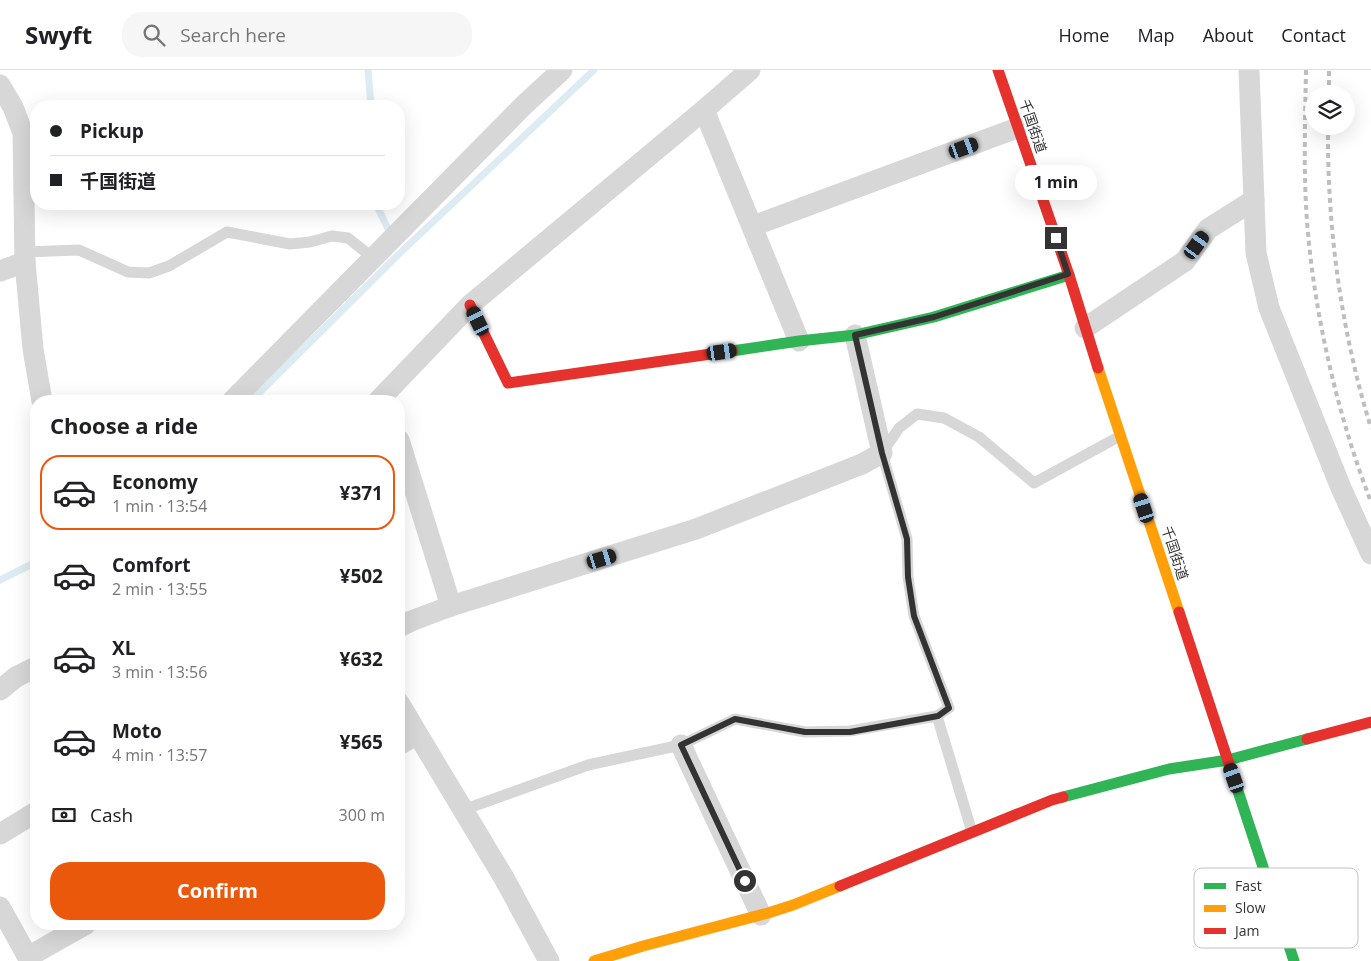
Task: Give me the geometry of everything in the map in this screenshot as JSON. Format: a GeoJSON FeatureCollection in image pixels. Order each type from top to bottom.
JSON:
{"type":"FeatureCollection","features":[{"type":"Feature","properties":{"kind":"street"},"geometry":{"type":"LineString","coordinates":[[238,395],[524,105],[562,70]]}},
{"type":"Feature","properties":{"kind":"street"},"geometry":{"type":"LineString","coordinates":[[387,395],[470,305],[750,70]]}},
{"type":"Feature","properties":{"kind":"street","name":"千国街道"},"geometry":{"type":"LineString","coordinates":[[998,70],[1068,274],[1084,328],[1263,868]]}},
{"type":"Feature","properties":{"kind":"street"},"geometry":{"type":"LineString","coordinates":[[1249,70],[1256,253],[1269,308],[1341,488],[1371,554]]}},
{"type":"Feature","properties":{"kind":"street"},"geometry":{"type":"LineString","coordinates":[[0,85],[13,108],[22,134],[25,257],[32,349],[41,395]]}},
{"type":"Feature","properties":{"kind":"street"},"geometry":{"type":"LineString","coordinates":[[704,110],[799,341]]}},
{"type":"Feature","properties":{"kind":"street"},"geometry":{"type":"LineString","coordinates":[[752,226],[1017,128]]}},
{"type":"Feature","properties":{"kind":"street"},"geometry":{"type":"LineString","coordinates":[[1084,328],[1185,261],[1208,230],[1254,200]]}},
{"type":"Feature","properties":{"kind":"street"},"geometry":{"type":"LineString","coordinates":[[0,271],[25,257]]}},
{"type":"Feature","properties":{"kind":"street"},"geometry":{"type":"LineString","coordinates":[[470,305],[508,383],[799,341],[855,335],[934,317],[1068,274]]}},
{"type":"Feature","properties":{"kind":"street"},"geometry":{"type":"LineString","coordinates":[[405,624],[450,606],[696,529],[862,464],[882,453],[855,335]]}},
{"type":"Feature","properties":{"kind":"street"},"geometry":{"type":"LineString","coordinates":[[405,460],[450,606]]}},
{"type":"Feature","properties":{"kind":"street"},"geometry":{"type":"LineString","coordinates":[[0,690],[16,677],[30,669]]}},
{"type":"Feature","properties":{"kind":"street"},"geometry":{"type":"LineString","coordinates":[[405,713],[504,878],[549,961]]}},
{"type":"Feature","properties":{"kind":"street"},"geometry":{"type":"LineString","coordinates":[[594,961],[628,949],[762,915],[1052,800],[1169,769],[1228,760],[1371,722]]}},
{"type":"Feature","properties":{"kind":"street"},"geometry":{"type":"LineString","coordinates":[[405,741],[417,734]]}},
{"type":"Feature","properties":{"kind":"street"},"geometry":{"type":"LineString","coordinates":[[681,745],[762,915]]}},
{"type":"Feature","properties":{"kind":"street"},"geometry":{"type":"LineString","coordinates":[[0,834],[30,816]]}},
{"type":"Feature","properties":{"kind":"street"},"geometry":{"type":"LineString","coordinates":[[0,907],[29,959],[76,930]]}},
{"type":"Feature","properties":{"kind":"street","name":"千国街道"},"geometry":{"type":"LineString","coordinates":[[1290,948],[1294,961]]}},
{"type":"Feature","properties":{"kind":"lane"},"geometry":{"type":"LineString","coordinates":[[25,257],[79,250],[128,272],[150,273],[169,266],[227,232],[290,244],[310,242],[332,236],[348,238],[374,258]]}},
{"type":"Feature","properties":{"kind":"lane"},"geometry":{"type":"LineString","coordinates":[[464,810],[588,765],[681,745],[735,719],[805,732],[850,732],[938,716],[949,708],[914,616],[908,577],[907,539],[882,453],[898,428],[917,414],[944,418],[979,437],[1034,483],[1120,436]]}},
{"type":"Feature","properties":{"kind":"lane"},"geometry":{"type":"LineString","coordinates":[[938,716],[972,832]]}},
{"type":"Feature","properties":{"kind":"waterway"},"geometry":{"type":"LineString","coordinates":[[368,70],[370,100]]}},
{"type":"Feature","properties":{"kind":"waterway"},"geometry":{"type":"LineString","coordinates":[[257,395],[400,253],[594,70]]}},
{"type":"Feature","properties":{"kind":"waterway"},"geometry":{"type":"LineString","coordinates":[[379,210],[391,235]]}},
{"type":"Feature","properties":{"kind":"waterway"},"geometry":{"type":"LineString","coordinates":[[0,580],[30,565]]}},
{"type":"Feature","properties":{"kind":"railway"},"geometry":{"type":"LineString","coordinates":[[1306,70],[1305,192],[1308,233],[1317,301],[1330,370],[1339,404],[1371,502]]}},
{"type":"Feature","properties":{"kind":"railway"},"geometry":{"type":"LineString","coordinates":[[1329,70],[1329,85]]}},
{"type":"Feature","properties":{"kind":"railway"},"geometry":{"type":"LineString","coordinates":[[1328,135],[1330,202],[1338,278],[1351,354],[1371,428]]}},
{"type":"Feature","properties":{"kind":"traffic: fast"},"geometry":{"type":"LineString","coordinates":[[732,351],[855,335],[934,317],[1069,275]]}},
{"type":"Feature","properties":{"kind":"traffic: fast"},"geometry":{"type":"LineString","coordinates":[[1063,797],[1169,769],[1228,760],[1307,739]]}},
{"type":"Feature","properties":{"kind":"traffic: fast"},"geometry":{"type":"LineString","coordinates":[[1233,776],[1263,868]]}},
{"type":"Feature","properties":{"kind":"traffic: fast"},"geometry":{"type":"LineString","coordinates":[[1290,948],[1294,961]]}},
{"type":"Feature","properties":{"kind":"traffic: slow"},"geometry":{"type":"LineString","coordinates":[[1098,368],[1179,612]]}},
{"type":"Feature","properties":{"kind":"traffic: slow"},"geometry":{"type":"LineString","coordinates":[[594,961],[768,913],[840,886]]}},
{"type":"Feature","properties":{"kind":"traffic: jam"},"geometry":{"type":"LineString","coordinates":[[998,70],[1069,275],[1098,368]]}},
{"type":"Feature","properties":{"kind":"traffic: jam"},"geometry":{"type":"LineString","coordinates":[[470,305],[508,383],[732,351]]}},
{"type":"Feature","properties":{"kind":"traffic: jam"},"geometry":{"type":"LineString","coordinates":[[1179,612],[1233,776]]}},
{"type":"Feature","properties":{"kind":"traffic: jam"},"geometry":{"type":"LineString","coordinates":[[1307,739],[1371,722]]}},
{"type":"Feature","properties":{"kind":"traffic: jam"},"geometry":{"type":"LineString","coordinates":[[840,886],[1063,797]]}},
{"type":"Feature","properties":{"kind":"route"},"geometry":{"type":"LineString","coordinates":[[745,881],[681,745],[735,719],[805,732],[850,732],[938,716],[949,708],[914,616],[908,577],[907,539],[882,453],[855,335],[934,317],[1068,274],[1056,238]]}}]}
